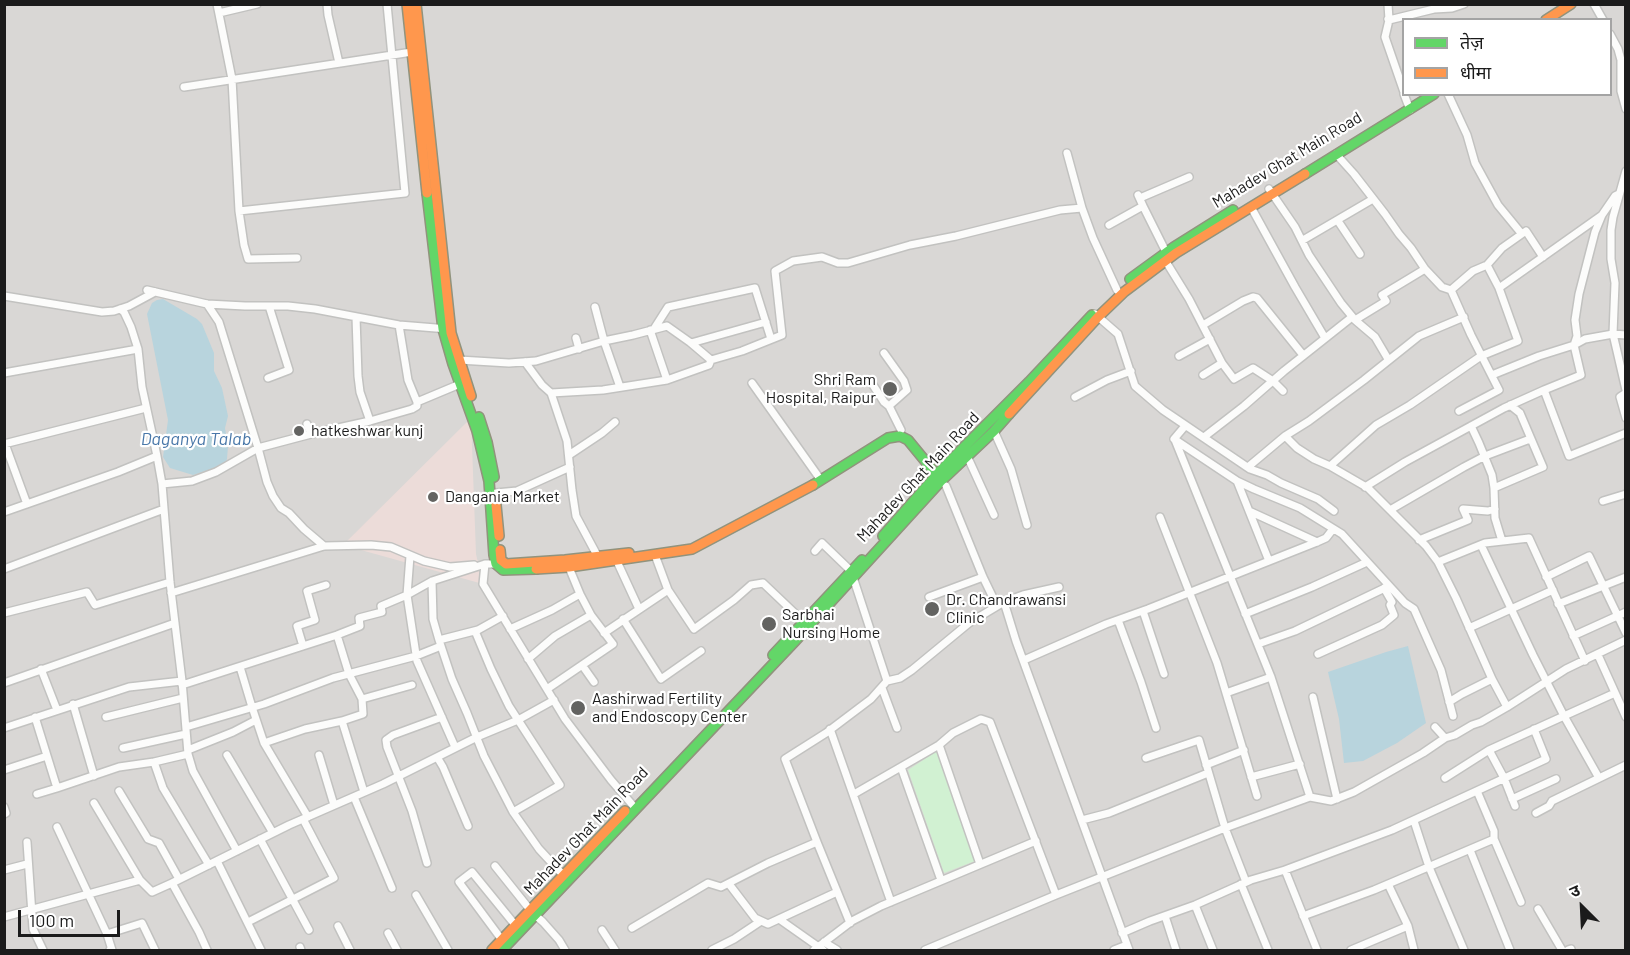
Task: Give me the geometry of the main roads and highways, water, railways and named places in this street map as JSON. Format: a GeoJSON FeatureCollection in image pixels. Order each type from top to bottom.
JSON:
{"type":"FeatureCollection","features":[{"type":"Feature","properties":{"kind":"water","name":"Daganya Talab"},"geometry":{"type":"Polygon","coordinates":[[[163,299],[202,324],[214,353],[214,371],[222,388],[228,416],[225,428],[228,446],[227,459],[224,465],[193,475],[170,468],[163,457],[168,420],[147,314],[152,303],[163,299]]]}},
{"type":"Feature","properties":{"kind":"water"},"geometry":{"type":"Polygon","coordinates":[[[1408,646],[1426,723],[1397,743],[1363,761],[1344,763],[1339,719],[1328,672],[1408,646]]]}},
{"type":"Feature","properties":{"kind":"place","name":"Shri Ram Hospital, Raipur"},"geometry":{"type":"Point","coordinates":[890,389]}},
{"type":"Feature","properties":{"kind":"place","name":"hatkeshwar kunj"},"geometry":{"type":"Point","coordinates":[299,431]}},
{"type":"Feature","properties":{"kind":"place","name":"Dangania Market"},"geometry":{"type":"Point","coordinates":[433,497]}},
{"type":"Feature","properties":{"kind":"place","name":"Dr. Chandrawansi Clinic"},"geometry":{"type":"Point","coordinates":[932,609]}},
{"type":"Feature","properties":{"kind":"place","name":"Sarbhai Nursing Home"},"geometry":{"type":"Point","coordinates":[769,624]}},
{"type":"Feature","properties":{"kind":"place","name":"Aashirwad Fertility and Endoscopy Center"},"geometry":{"type":"Point","coordinates":[578,708]}}]}
